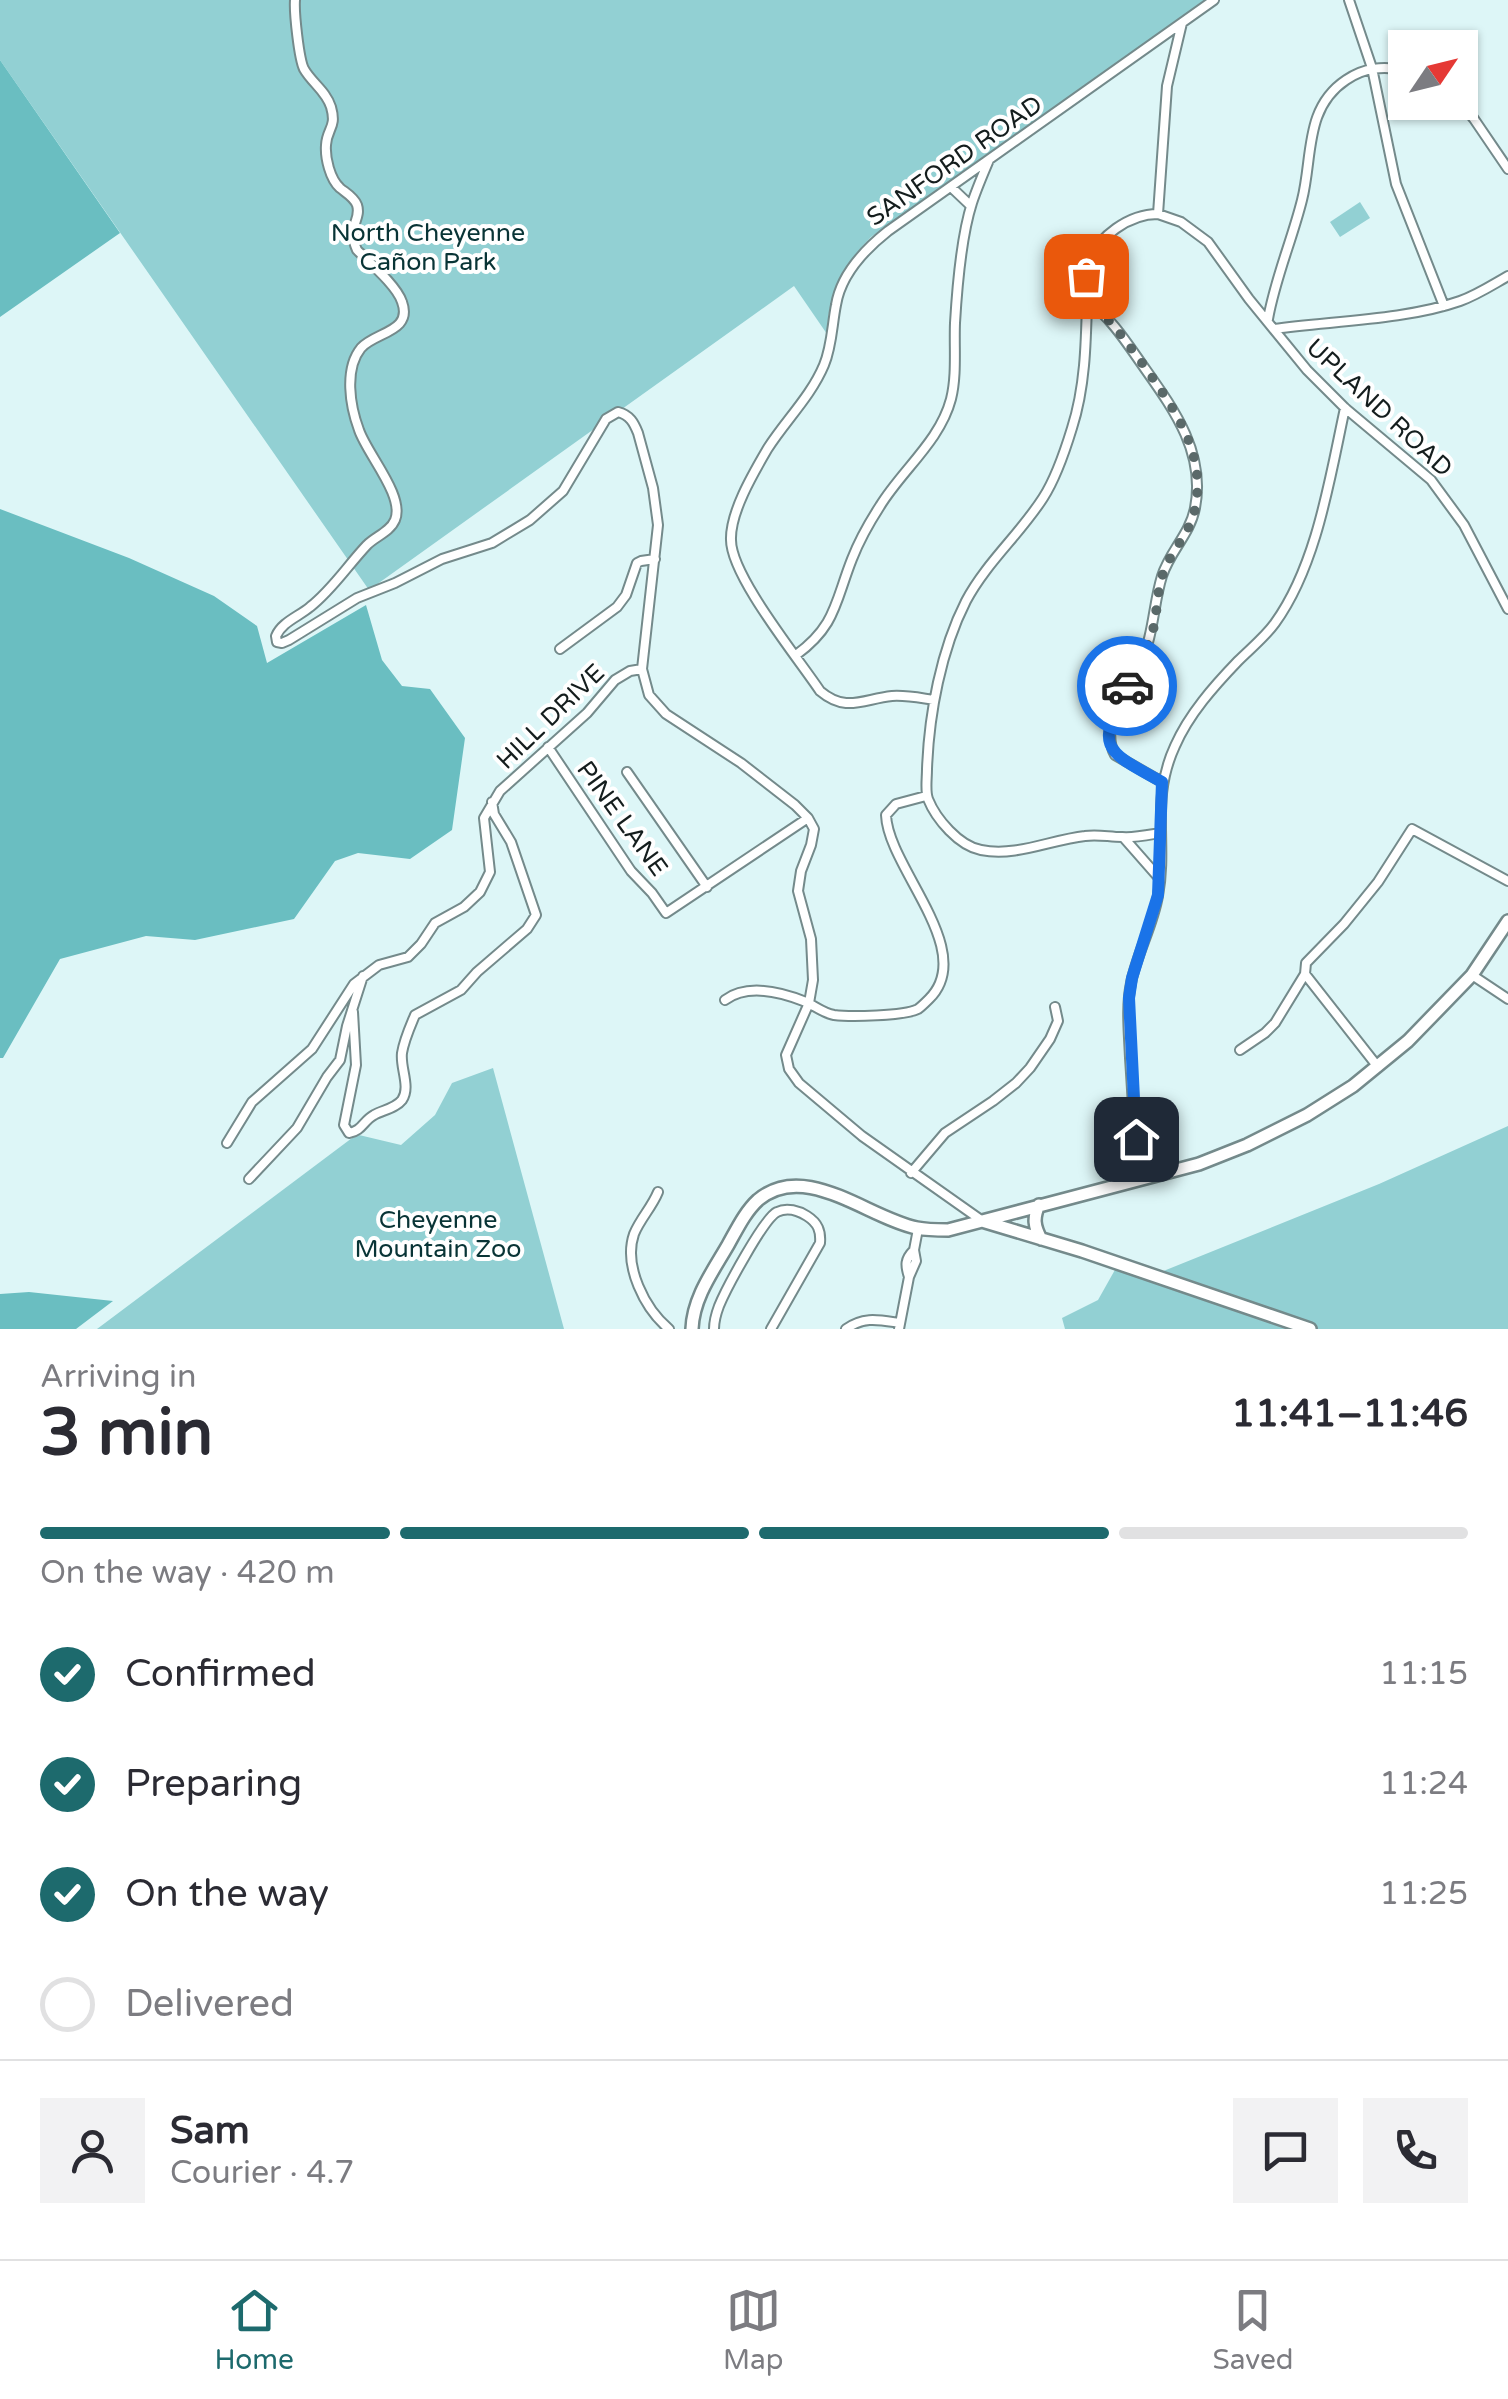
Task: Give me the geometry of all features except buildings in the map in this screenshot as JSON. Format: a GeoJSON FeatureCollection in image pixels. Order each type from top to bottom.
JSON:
{"type":"FeatureCollection","features":[{"type":"Feature","properties":{"kind":"street"},"geometry":{"type":"LineString","coordinates":[[295,0],[302,66],[328,99],[333,116],[326,145],[331,176],[358,209],[354,242],[400,297],[404,310],[394,330],[372,339],[358,352],[351,378],[357,426],[392,490],[397,517],[393,526],[370,543],[311,607],[277,630],[278,642],[289,640],[356,598],[442,558],[498,541],[530,520],[563,491],[606,419],[618,412],[625,414],[634,424],[653,488],[658,524],[642,669],[649,696],[741,763],[808,818],[814,829],[798,892],[814,969],[809,1003],[786,1055],[793,1076],[862,1136],[980,1220],[1310,1329]]}},
{"type":"Feature","properties":{"kind":"street","name":"SANFORD ROAD"},"geometry":{"type":"LineString","coordinates":[[934,700],[898,696],[854,704],[834,701],[820,691],[739,572],[730,541],[734,518],[760,462],[822,368],[836,300],[855,262],[871,244],[1214,0]]}},
{"type":"Feature","properties":{"kind":"street"},"geometry":{"type":"LineString","coordinates":[[1349,0],[1372,68],[1396,184],[1444,306]]}},
{"type":"Feature","properties":{"kind":"street"},"geometry":{"type":"LineString","coordinates":[[1160,833],[1124,838],[1104,834],[1020,850],[983,851],[956,836],[926,796],[934,700],[968,598],[1042,500],[1066,447],[1082,390],[1086,276],[1092,254],[1108,234],[1126,222],[1158,214],[1167,86],[1182,23]]}},
{"type":"Feature","properties":{"kind":"street"},"geometry":{"type":"LineString","coordinates":[[1268,319],[1303,194],[1316,119],[1325,100],[1349,78],[1372,68],[1388,69]]}},
{"type":"Feature","properties":{"kind":"street"},"geometry":{"type":"LineString","coordinates":[[1475,120],[1508,169]]}},
{"type":"Feature","properties":{"kind":"street"},"geometry":{"type":"LineString","coordinates":[[796,656],[812,644],[828,623],[870,522],[930,442],[949,406],[961,265],[971,206],[989,160]]}},
{"type":"Feature","properties":{"kind":"street"},"geometry":{"type":"LineString","coordinates":[[951,186],[971,206]]}},
{"type":"Feature","properties":{"kind":"street","name":"UPLAND ROAD"},"geometry":{"type":"LineString","coordinates":[[1158,214],[1181,222],[1208,242],[1293,354],[1345,408],[1420,468],[1440,490],[1471,538],[1508,609]]}},
{"type":"Feature","properties":{"kind":"street"},"geometry":{"type":"LineString","coordinates":[[1274,330],[1444,306],[1508,276]]}},
{"type":"Feature","properties":{"kind":"street"},"geometry":{"type":"LineString","coordinates":[[1087,300],[1105,314],[1167,399],[1184,426],[1196,463],[1198,494],[1193,517],[1165,567],[1152,633],[1109,730],[1114,754],[1162,782]]}},
{"type":"Feature","properties":{"kind":"street"},"geometry":{"type":"LineString","coordinates":[[1152,1176],[1136,1142],[1129,998],[1160,880],[1162,782],[1175,744],[1190,718],[1272,628],[1295,588],[1322,512],[1345,408]]}},
{"type":"Feature","properties":{"kind":"street"},"geometry":{"type":"LineString","coordinates":[[560,649],[618,607],[637,563],[655,559]]}},
{"type":"Feature","properties":{"kind":"street","name":"HILL DRIVE"},"geometry":{"type":"LineString","coordinates":[[492,802],[588,713],[615,680],[642,669]]}},
{"type":"Feature","properties":{"kind":"street","name":"PINE LANE"},"geometry":{"type":"LineString","coordinates":[[548,747],[621,856],[666,913],[707,886]]}},
{"type":"Feature","properties":{"kind":"street"},"geometry":{"type":"LineString","coordinates":[[627,772],[707,886],[808,818]]}},
{"type":"Feature","properties":{"kind":"street"},"geometry":{"type":"LineString","coordinates":[[724,1000],[740,992],[765,991],[809,1003],[834,1015],[895,1014],[918,1009],[939,988],[944,968],[938,936],[886,822],[888,810],[896,804],[926,796]]}},
{"type":"Feature","properties":{"kind":"street"},"geometry":{"type":"LineString","coordinates":[[227,1143],[252,1102],[312,1049],[354,984],[379,965],[408,957],[435,923],[464,907],[480,892],[490,872],[484,818],[492,802]]}},
{"type":"Feature","properties":{"kind":"street"},"geometry":{"type":"LineString","coordinates":[[352,1012],[356,1065],[344,1125],[355,1133],[366,1120],[402,1099],[402,1050],[416,1015],[461,990],[536,915],[511,842],[494,814],[492,802]]}},
{"type":"Feature","properties":{"kind":"street"},"geometry":{"type":"LineString","coordinates":[[1240,1050],[1275,1023],[1305,974],[1306,962],[1356,909],[1390,866],[1412,829],[1508,880]]}},
{"type":"Feature","properties":{"kind":"street"},"geometry":{"type":"LineString","coordinates":[[1124,838],[1160,880]]}},
{"type":"Feature","properties":{"kind":"street"},"geometry":{"type":"LineString","coordinates":[[692,1329],[696,1303],[743,1219],[758,1200],[776,1189],[802,1186],[824,1190],[918,1228],[948,1230],[1199,1164],[1270,1134],[1331,1101],[1378,1067],[1432,1018],[1472,974],[1508,921]]}},
{"type":"Feature","properties":{"kind":"street"},"geometry":{"type":"LineString","coordinates":[[1305,974],[1378,1067]]}},
{"type":"Feature","properties":{"kind":"street"},"geometry":{"type":"LineString","coordinates":[[1472,974],[1508,999]]}},
{"type":"Feature","properties":{"kind":"street"},"geometry":{"type":"LineString","coordinates":[[249,1179],[296,1128],[340,1060],[363,976]]}},
{"type":"Feature","properties":{"kind":"street"},"geometry":{"type":"LineString","coordinates":[[911,1173],[944,1133],[993,1101],[1030,1068],[1058,1021],[1055,1006]]}},
{"type":"Feature","properties":{"kind":"street"},"geometry":{"type":"LineString","coordinates":[[1113,1186],[1136,1142]]}},
{"type":"Feature","properties":{"kind":"street"},"geometry":{"type":"LineString","coordinates":[[658,1192],[634,1234],[632,1250],[635,1274],[646,1301],[670,1329]]}},
{"type":"Feature","properties":{"kind":"street"},"geometry":{"type":"LineString","coordinates":[[1039,1205],[1034,1226],[1041,1238]]}},
{"type":"Feature","properties":{"kind":"street"},"geometry":{"type":"LineString","coordinates":[[714,1329],[720,1303],[764,1226],[775,1212],[790,1209],[815,1222],[820,1243],[772,1329]]}},
{"type":"Feature","properties":{"kind":"street"},"geometry":{"type":"LineString","coordinates":[[846,1329],[868,1319],[899,1326],[909,1276],[907,1258],[914,1250],[918,1228]]}},
{"type":"Feature","properties":{"kind":"green space","name":"North Cheyenne Cañon Park"},"geometry":{"type":"Polygon","coordinates":[[[0,0],[1206,0],[871,237],[839,281],[827,334],[794,286],[369,590],[0,60],[0,0]]]}},
{"type":"Feature","properties":{"kind":"green space"},"geometry":{"type":"Polygon","coordinates":[[[1360,202],[1370,218],[1340,237],[1330,222],[1360,202]]]}},
{"type":"Feature","properties":{"kind":"green space","name":"Cheyenne Mountain Zoo"},"geometry":{"type":"Polygon","coordinates":[[[493,1068],[564,1329],[97,1329],[352,1138],[359,1135],[401,1145],[435,1115],[452,1083],[493,1068]]]}},
{"type":"Feature","properties":{"kind":"green space"},"geometry":{"type":"Polygon","coordinates":[[[1508,1126],[1508,1329],[1065,1329],[1062,1318],[1098,1300],[1116,1268],[1161,1272],[1379,1184],[1508,1126]]]}},
{"type":"Feature","properties":{"kind":"shaded area"},"geometry":{"type":"Polygon","coordinates":[[[0,60],[120,233],[0,317],[0,60]]]}},
{"type":"Feature","properties":{"kind":"shaded area"},"geometry":{"type":"Polygon","coordinates":[[[0,509],[129,558],[214,596],[257,626],[267,663],[366,605],[382,660],[402,686],[430,689],[465,738],[452,830],[410,859],[358,853],[335,861],[294,919],[195,940],[146,936],[60,959],[0,1058],[0,509]]]}},
{"type":"Feature","properties":{"kind":"shaded area"},"geometry":{"type":"Polygon","coordinates":[[[29,1292],[113,1301],[76,1329],[0,1329],[0,1294],[29,1292]]]}},
{"type":"Feature","properties":{"kind":"way so far"},"geometry":{"type":"LineString","coordinates":[[1086,276],[1087,300],[1105,314],[1184,426],[1198,479],[1193,517],[1165,567],[1152,633],[1127,686]]}},
{"type":"Feature","properties":{"kind":"route"},"geometry":{"type":"LineString","coordinates":[[1127,686],[1109,730],[1110,747],[1121,759],[1162,782],[1158,895],[1129,998],[1136,1139]]}}]}
